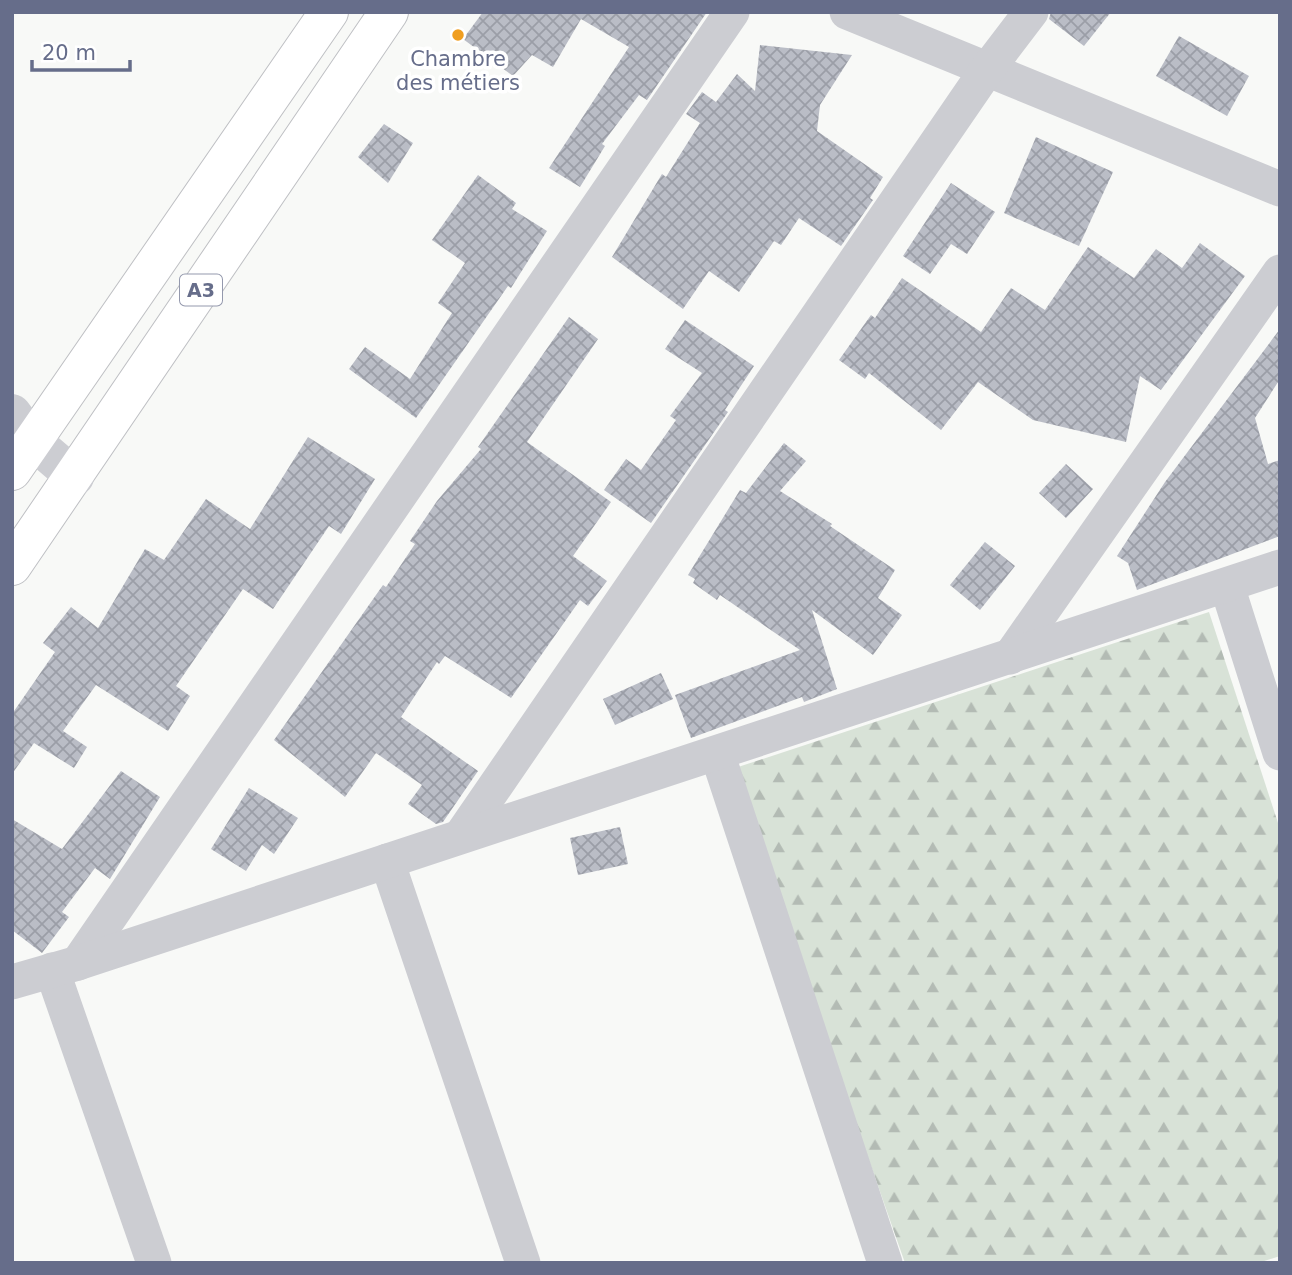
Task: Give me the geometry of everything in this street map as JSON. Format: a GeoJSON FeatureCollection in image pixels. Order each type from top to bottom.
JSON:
{"type":"FeatureCollection","features":[{"type":"Feature","properties":{"kind":"highway","name":"A3"},"geometry":{"type":"LineString","coordinates":[[19,442],[328,12]]}},
{"type":"Feature","properties":{"kind":"highway","name":"A3"},"geometry":{"type":"LineString","coordinates":[[12,566],[389,12]]}},
{"type":"Feature","properties":{"kind":"street"},"geometry":{"type":"LineString","coordinates":[[65,967],[732,12]]}},
{"type":"Feature","properties":{"kind":"street"},"geometry":{"type":"LineString","coordinates":[[847,12],[1280,189]]}},
{"type":"Feature","properties":{"kind":"street"},"geometry":{"type":"LineString","coordinates":[[461,836],[986,71],[1031,12]]}},
{"type":"Feature","properties":{"kind":"street"},"geometry":{"type":"LineString","coordinates":[[1010,657],[1280,272]]}},
{"type":"Feature","properties":{"kind":"street"},"geometry":{"type":"LineString","coordinates":[[19,442],[75,477]]}},
{"type":"Feature","properties":{"kind":"street"},"geometry":{"type":"LineString","coordinates":[[12,982],[65,967],[1280,567]]}},
{"type":"Feature","properties":{"kind":"street"},"geometry":{"type":"LineString","coordinates":[[1227,586],[1280,753]]}},
{"type":"Feature","properties":{"kind":"street"},"geometry":{"type":"LineString","coordinates":[[717,753],[885,1263]]}},
{"type":"Feature","properties":{"kind":"street"},"geometry":{"type":"LineString","coordinates":[[387,860],[523,1263]]}},
{"type":"Feature","properties":{"kind":"street"},"geometry":{"type":"LineString","coordinates":[[65,967],[153,1263]]}},
{"type":"Feature","properties":{"kind":"green space"},"geometry":{"type":"Polygon","coordinates":[[[1209,612],[1280,829],[1280,1256],[1258,1263],[905,1263],[732,769],[1209,612]]]}},
{"type":"Feature","properties":{"kind":"building"},"geometry":{"type":"Polygon","coordinates":[[[483,12],[707,12],[647,100],[639,95],[602,144],[605,146],[580,187],[549,168],[629,47],[581,19],[553,67],[532,55],[513,76],[463,39],[483,12]]]}},
{"type":"Feature","properties":{"kind":"building"},"geometry":{"type":"Polygon","coordinates":[[[1051,12],[1111,12],[1084,46],[1049,19],[1051,12]]]}},
{"type":"Feature","properties":{"kind":"building"},"geometry":{"type":"Polygon","coordinates":[[[1179,36],[1249,76],[1227,116],[1156,76],[1179,36]]]}},
{"type":"Feature","properties":{"kind":"building"},"geometry":{"type":"Polygon","coordinates":[[[760,45],[852,55],[820,105],[817,131],[883,177],[870,198],[873,200],[841,246],[799,218],[781,245],[774,241],[739,292],[709,271],[683,309],[612,257],[662,174],[666,177],[700,123],[686,114],[702,92],[716,102],[737,74],[755,91],[760,45]]]}},
{"type":"Feature","properties":{"kind":"building"},"geometry":{"type":"Polygon","coordinates":[[[384,124],[413,143],[388,183],[358,157],[384,124]]]}},
{"type":"Feature","properties":{"kind":"building"},"geometry":{"type":"Polygon","coordinates":[[[1036,137],[1113,172],[1079,246],[1004,213],[1036,137]]]}},
{"type":"Feature","properties":{"kind":"building"},"geometry":{"type":"Polygon","coordinates":[[[478,175],[516,203],[512,209],[547,231],[511,288],[508,286],[416,418],[349,369],[365,347],[410,379],[452,313],[438,303],[465,263],[432,240],[478,175]]]}},
{"type":"Feature","properties":{"kind":"building"},"geometry":{"type":"Polygon","coordinates":[[[951,183],[995,212],[967,254],[951,244],[930,274],[903,256],[951,183]]]}},
{"type":"Feature","properties":{"kind":"building"},"geometry":{"type":"Polygon","coordinates":[[[1200,243],[1245,276],[1161,390],[1140,376],[1126,442],[1033,420],[978,382],[941,430],[869,373],[865,379],[839,360],[871,315],[875,318],[902,278],[981,332],[1011,288],[1045,310],[1088,247],[1134,278],[1156,249],[1182,268],[1200,243]]]}},
{"type":"Feature","properties":{"kind":"building"},"geometry":{"type":"Polygon","coordinates":[[[569,317],[598,339],[527,442],[611,502],[573,556],[607,581],[588,606],[580,600],[511,698],[445,656],[439,664],[437,662],[401,717],[478,771],[443,822],[436,824],[408,804],[422,785],[376,753],[345,797],[274,740],[383,585],[386,587],[415,544],[410,541],[437,501],[481,449],[478,447],[569,317]]]}},
{"type":"Feature","properties":{"kind":"building"},"geometry":{"type":"Polygon","coordinates":[[[685,320],[754,366],[725,410],[728,412],[651,523],[604,490],[626,459],[641,470],[676,420],[670,416],[702,373],[665,349],[685,320]]]}},
{"type":"Feature","properties":{"kind":"building"},"geometry":{"type":"Polygon","coordinates":[[[1280,329],[1280,379],[1255,418],[1268,464],[1280,460],[1280,536],[1137,590],[1128,563],[1117,556],[1165,482],[1280,329]]]}},
{"type":"Feature","properties":{"kind":"building"},"geometry":{"type":"Polygon","coordinates":[[[308,437],[375,479],[341,534],[329,526],[273,609],[243,589],[176,686],[190,696],[168,731],[96,685],[63,731],[87,747],[74,768],[34,743],[12,774],[12,714],[55,652],[43,643],[71,607],[98,628],[145,549],[164,560],[206,499],[250,529],[308,437]]]}},
{"type":"Feature","properties":{"kind":"building"},"geometry":{"type":"Polygon","coordinates":[[[784,443],[806,461],[780,491],[832,524],[830,526],[895,570],[878,598],[902,615],[873,655],[812,610],[837,689],[804,702],[802,697],[691,738],[675,695],[800,650],[720,595],[717,600],[693,583],[695,579],[688,575],[740,490],[746,493],[784,443]]]}},
{"type":"Feature","properties":{"kind":"building"},"geometry":{"type":"Polygon","coordinates":[[[1066,464],[1093,489],[1066,518],[1039,493],[1066,464]]]}},
{"type":"Feature","properties":{"kind":"building"},"geometry":{"type":"Polygon","coordinates":[[[985,542],[1015,566],[980,610],[950,585],[985,542]]]}},
{"type":"Feature","properties":{"kind":"building"},"geometry":{"type":"Polygon","coordinates":[[[661,673],[673,699],[615,725],[603,699],[661,673]]]}},
{"type":"Feature","properties":{"kind":"building"},"geometry":{"type":"Polygon","coordinates":[[[121,771],[160,797],[110,879],[95,868],[62,912],[69,917],[42,953],[12,930],[12,819],[62,849],[121,771]]]}},
{"type":"Feature","properties":{"kind":"building"},"geometry":{"type":"Polygon","coordinates":[[[249,788],[298,818],[274,854],[262,845],[246,871],[211,849],[249,788]]]}},
{"type":"Feature","properties":{"kind":"building"},"geometry":{"type":"Polygon","coordinates":[[[620,827],[628,864],[578,875],[570,838],[620,827]]]}},
{"type":"Feature","properties":{"kind":"place","name":"Chambre des métiers"},"geometry":{"type":"Point","coordinates":[458,35]}}]}
